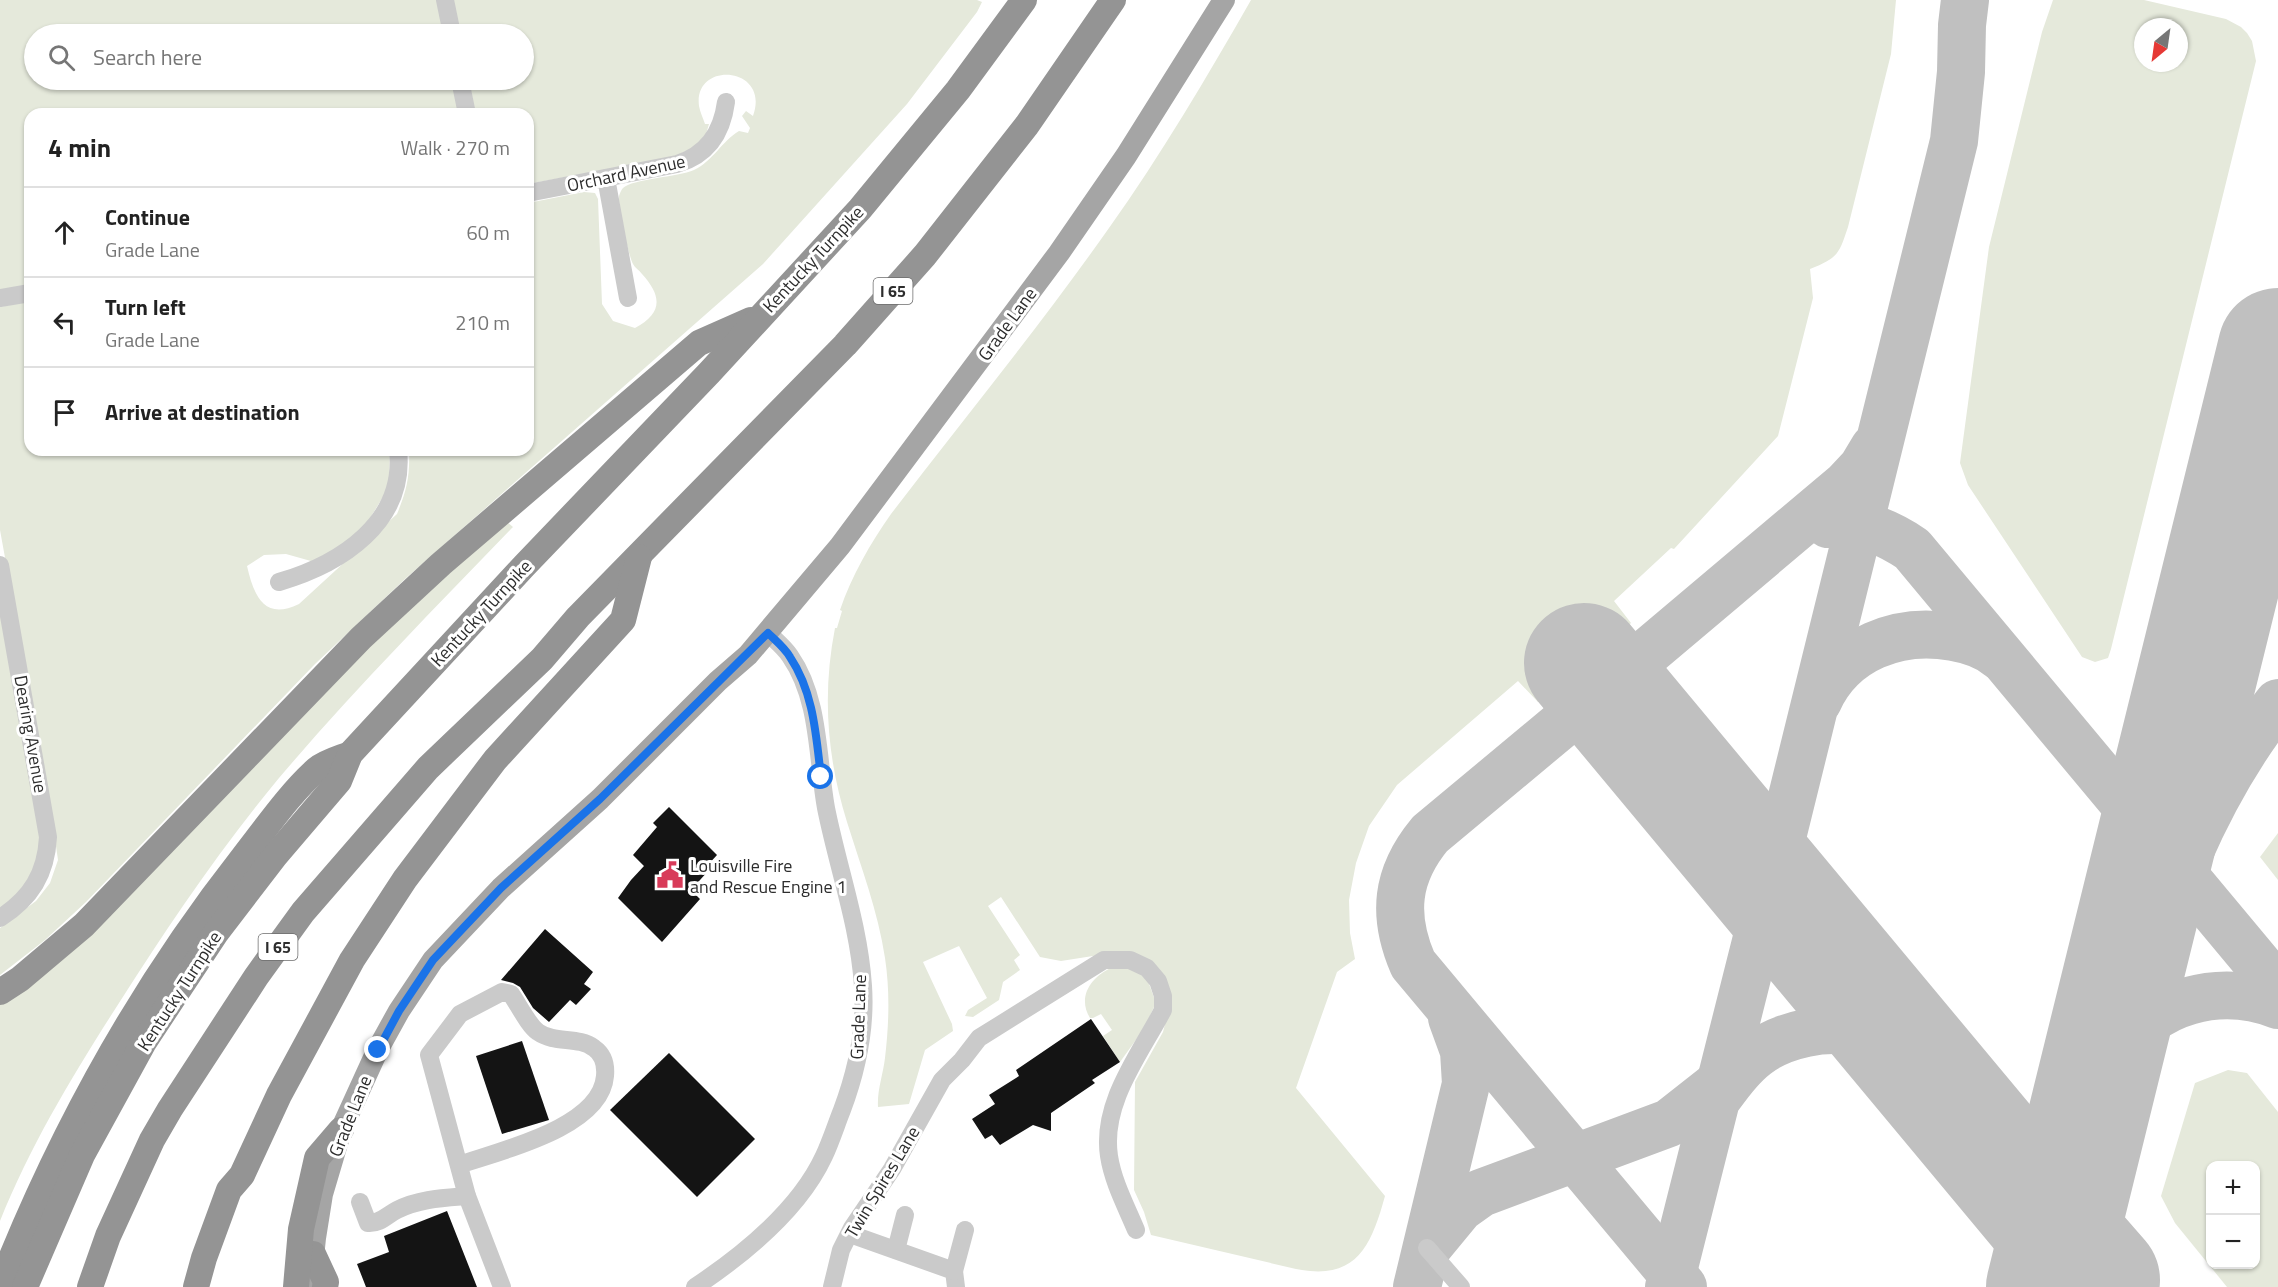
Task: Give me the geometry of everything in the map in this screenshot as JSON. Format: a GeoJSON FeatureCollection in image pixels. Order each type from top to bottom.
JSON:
{"type":"FeatureCollection","features":[{"type":"Feature","properties":{"kind":"highway","name":"Kentucky Turnpike"},"geometry":{"type":"LineString","coordinates":[[25,1287],[82,1155],[144,1042],[222,925],[275,856],[339,781],[350,754],[853,217],[958,90],[1024,0]]}},
{"type":"Feature","properties":{"kind":"highway","name":"I 65"},"geometry":{"type":"LineString","coordinates":[[90,1287],[108,1236],[152,1140],[232,1012],[303,912],[428,768],[542,659],[579,617],[845,345],[925,255],[1027,125],[1113,0]]}},
{"type":"Feature","properties":{"kind":"highway"},"geometry":{"type":"LineString","coordinates":[[0,992],[20,979],[84,925],[331,668],[441,564],[699,343],[760,316]]}},
{"type":"Feature","properties":{"kind":"highway"},"geometry":{"type":"LineString","coordinates":[[196,1287],[229,1190],[242,1175],[308,1039],[378,920],[427,849],[495,760],[623,620],[640,554]]}},
{"type":"Feature","properties":{"kind":"highway"},"geometry":{"type":"LineString","coordinates":[[0,1286],[28,1216],[60,1147],[105,1061],[156,978],[211,898],[292,796],[318,768],[350,754]]}},
{"type":"Feature","properties":{"kind":"highway"},"geometry":{"type":"LineString","coordinates":[[296,1287],[301,1229],[317,1158],[341,1130]]}},
{"type":"Feature","properties":{"kind":"highway"},"geometry":{"type":"LineString","coordinates":[[212,1287],[222,1249],[241,1195],[242,1175]]}},
{"type":"Feature","properties":{"kind":"highway"},"geometry":{"type":"LineString","coordinates":[[314,1254],[326,1282],[325,1287]]}},
{"type":"Feature","properties":{"kind":"main road","name":"Grade Lane"},"geometry":{"type":"LineString","coordinates":[[310,1287],[322,1194],[341,1130],[399,1011],[433,960],[501,888],[600,799],[768,633],[840,546],[1059,253],[1126,156],[1224,0]]}},
{"type":"Feature","properties":{"kind":"street"},"geometry":{"type":"LineString","coordinates":[[445,0],[450,24]]}},
{"type":"Feature","properties":{"kind":"street"},"geometry":{"type":"LineString","coordinates":[[462,90],[466,108]]}},
{"type":"Feature","properties":{"kind":"street","name":"Orchard Avenue"},"geometry":{"type":"LineString","coordinates":[[534,192],[692,160],[716,134],[725,114],[726,102]]}},
{"type":"Feature","properties":{"kind":"street"},"geometry":{"type":"LineString","coordinates":[[606,178],[628,298]]}},
{"type":"Feature","properties":{"kind":"street"},"geometry":{"type":"LineString","coordinates":[[0,298],[24,294]]}},
{"type":"Feature","properties":{"kind":"street"},"geometry":{"type":"LineString","coordinates":[[279,582],[301,576],[341,555],[374,528],[387,509],[397,486],[398,456]]}},
{"type":"Feature","properties":{"kind":"street","name":"Dearing Avenue"},"geometry":{"type":"LineString","coordinates":[[0,566],[48,837],[44,867],[33,889],[24,900],[0,918]]}},
{"type":"Feature","properties":{"kind":"street","name":"Grade Lane"},"geometry":{"type":"LineString","coordinates":[[695,1287],[729,1265],[771,1228],[806,1186],[828,1147],[854,1077],[861,1042],[863,987],[856,936],[827,811],[808,691],[790,656],[768,633]]}},
{"type":"Feature","properties":{"kind":"street","name":"Twin Spires Lane"},"geometry":{"type":"LineString","coordinates":[[832,1287],[842,1250],[850,1234],[892,1169],[942,1080],[979,1038],[1104,960],[1130,960],[1147,968],[1158,981],[1163,996],[1163,1010],[1119,1092],[1111,1122],[1109,1154],[1116,1184],[1136,1230]]}},
{"type":"Feature","properties":{"kind":"street"},"geometry":{"type":"LineString","coordinates":[[459,1165],[557,1131],[575,1120],[597,1098],[605,1081],[606,1067],[603,1056],[584,1042],[557,1039],[537,1031],[511,994],[502,992],[460,1014],[429,1055],[466,1196],[502,1287]]}},
{"type":"Feature","properties":{"kind":"street"},"geometry":{"type":"LineString","coordinates":[[360,1202],[368,1223],[375,1224],[398,1209],[421,1200],[466,1196]]}},
{"type":"Feature","properties":{"kind":"street"},"geometry":{"type":"LineString","coordinates":[[896,1251],[905,1215]]}},
{"type":"Feature","properties":{"kind":"street"},"geometry":{"type":"LineString","coordinates":[[850,1234],[896,1251],[955,1279],[965,1230]]}},
{"type":"Feature","properties":{"kind":"street"},"geometry":{"type":"LineString","coordinates":[[1427,1248],[1461,1287]]}},
{"type":"Feature","properties":{"kind":"shaded area"},"geometry":{"type":"Polygon","coordinates":[[[0,0],[438,0],[442,24],[24,24],[24,90],[455,90],[458,108],[24,108],[24,289],[0,293],[0,0]]]}},
{"type":"Feature","properties":{"kind":"shaded area"},"geometry":{"type":"Polygon","coordinates":[[[453,0],[977,0],[982,2],[977,12],[907,104],[763,264],[405,579],[315,664],[86,902],[45,940],[0,975],[0,928],[36,901],[50,883],[58,860],[0,530],[0,307],[24,302],[24,456],[390,456],[389,487],[364,528],[318,563],[286,554],[264,555],[247,566],[253,587],[262,603],[277,609],[287,608],[299,604],[397,514],[407,483],[409,456],[534,456],[534,202],[584,192],[595,193],[598,199],[602,304],[613,321],[635,328],[651,316],[655,310],[656,297],[649,282],[631,259],[620,210],[621,191],[636,182],[694,170],[707,162],[727,140],[739,131],[748,133],[750,128],[742,116],[746,111],[753,116],[756,99],[751,87],[742,79],[730,75],[718,76],[707,81],[700,91],[699,108],[705,124],[709,124],[706,134],[695,147],[673,157],[534,183],[534,108],[474,108],[471,90],[534,90],[534,24],[458,24],[453,0]]]}},
{"type":"Feature","properties":{"kind":"shaded area"},"geometry":{"type":"Polygon","coordinates":[[[1251,0],[1896,0],[1891,54],[1848,227],[1836,254],[1826,262],[1810,269],[1813,298],[1778,436],[1674,549],[1671,548],[1614,601],[1631,623],[1538,702],[1518,681],[1397,785],[1369,826],[1356,863],[1349,900],[1350,933],[1355,959],[1337,972],[1296,1088],[1385,1196],[1374,1231],[1358,1256],[1347,1265],[1333,1270],[1316,1271],[1296,1269],[1151,1235],[1134,1190],[1135,1082],[1163,1032],[1169,990],[1112,953],[1061,961],[1040,957],[1001,897],[988,906],[1020,955],[1014,960],[1020,970],[1003,982],[999,1000],[973,1017],[965,1016],[968,1010],[987,998],[959,946],[923,962],[952,1024],[953,1031],[925,1050],[909,1104],[878,1107],[888,1020],[885,958],[874,906],[840,798],[829,726],[829,677],[835,628],[837,628],[842,611],[840,610],[850,584],[869,548],[891,514],[1029,337],[1109,228],[1183,116],[1251,0]]]}},
{"type":"Feature","properties":{"kind":"shaded area"},"geometry":{"type":"Polygon","coordinates":[[[2053,0],[2144,0],[2226,19],[2247,33],[2252,41],[2256,61],[2111,649],[2108,658],[2095,662],[2082,657],[1968,485],[1960,463],[1989,247],[2042,32],[2053,0]]]}},
{"type":"Feature","properties":{"kind":"shaded area"},"geometry":{"type":"Polygon","coordinates":[[[505,520],[513,527],[307,746],[257,805],[215,860],[156,945],[70,1082],[25,1164],[0,1221],[0,1005],[15,994],[363,651],[505,520]]]}},
{"type":"Feature","properties":{"kind":"shaded area"},"geometry":{"type":"Polygon","coordinates":[[[0,607],[43,845],[29,883],[0,910],[0,607]]]}},
{"type":"Feature","properties":{"kind":"shaded area"},"geometry":{"type":"Polygon","coordinates":[[[2278,833],[2278,880],[2260,857],[2278,833]]]}},
{"type":"Feature","properties":{"kind":"shaded area"},"geometry":{"type":"Polygon","coordinates":[[[1111,968],[1137,969],[1148,981],[1156,1003],[1143,1030],[1120,1062],[1103,1036],[1112,1030],[1101,1014],[1090,1018],[1085,1003],[1088,988],[1092,982],[1111,968]]]}},
{"type":"Feature","properties":{"kind":"shaded area"},"geometry":{"type":"Polygon","coordinates":[[[2228,1070],[2247,1073],[2278,1112],[2278,1287],[2227,1287],[2212,1269],[2260,1269],[2260,1161],[2206,1161],[2206,1261],[2175,1223],[2161,1196],[2195,1083],[2228,1070]]]}},
{"type":"Feature","properties":{"kind":"building","name":"Louisville Fire and Rescue Engine 1"},"geometry":{"type":"Polygon","coordinates":[[[669,807],[717,855],[706,867],[709,870],[691,890],[700,899],[662,942],[618,898],[644,866],[633,855],[657,827],[653,823],[669,807]]]}},
{"type":"Feature","properties":{"kind":"building"},"geometry":{"type":"Polygon","coordinates":[[[545,929],[593,972],[584,984],[591,989],[576,1005],[570,1000],[549,1022],[533,1008],[520,987],[501,980],[545,929]]]}},
{"type":"Feature","properties":{"kind":"building"},"geometry":{"type":"Polygon","coordinates":[[[1091,1019],[1120,1062],[1092,1080],[1095,1083],[1051,1113],[1051,1131],[1033,1125],[1000,1145],[992,1135],[985,1139],[972,1119],[995,1104],[989,1095],[1019,1076],[1016,1070],[1091,1019]]]}},
{"type":"Feature","properties":{"kind":"building"},"geometry":{"type":"Polygon","coordinates":[[[522,1041],[549,1120],[502,1134],[476,1056],[522,1041]]]}},
{"type":"Feature","properties":{"kind":"building"},"geometry":{"type":"Polygon","coordinates":[[[669,1053],[755,1139],[697,1197],[610,1110],[669,1053]]]}},
{"type":"Feature","properties":{"kind":"building"},"geometry":{"type":"Polygon","coordinates":[[[447,1211],[477,1287],[366,1287],[357,1264],[389,1252],[384,1236],[447,1211]]]}},
{"type":"Feature","properties":{"kind":"taxiway"},"geometry":{"type":"LineString","coordinates":[[1669,1287],[1954,141],[1965,0]]}},
{"type":"Feature","properties":{"kind":"taxiway"},"geometry":{"type":"LineString","coordinates":[[1683,1287],[1413,964],[1406,946],[1400,912],[1404,880],[1419,849],[1430,834],[1847,484],[1862,468],[1874,448]]}},
{"type":"Feature","properties":{"kind":"taxiway"},"geometry":{"type":"LineString","coordinates":[[1828,524],[1862,526],[1893,537],[1912,549],[2278,988]]}},
{"type":"Feature","properties":{"kind":"taxiway"},"geometry":{"type":"LineString","coordinates":[[1818,701],[1828,683],[1842,667],[1874,645],[1893,639],[1912,635],[1953,637],[1978,644],[1999,656]]}},
{"type":"Feature","properties":{"kind":"taxiway"},"geometry":{"type":"LineString","coordinates":[[2052,1287],[2117,1058],[2170,898],[2206,816],[2251,739],[2278,703]]}},
{"type":"Feature","properties":{"kind":"taxiway"},"geometry":{"type":"LineString","coordinates":[[2120,1054],[2134,1035],[2150,1020],[2190,1001],[2211,996],[2234,996],[2278,1005]]}},
{"type":"Feature","properties":{"kind":"taxiway"},"geometry":{"type":"LineString","coordinates":[[1417,1287],[1466,1084],[1464,1051],[1452,1018]]}},
{"type":"Feature","properties":{"kind":"taxiway"},"geometry":{"type":"LineString","coordinates":[[1720,1095],[1746,1063],[1766,1048],[1791,1037],[1831,1030],[1872,1037],[1889,1046],[1920,1073],[2008,1177]]}},
{"type":"Feature","properties":{"kind":"taxiway"},"geometry":{"type":"LineString","coordinates":[[1427,1248],[1460,1208],[1481,1193],[1669,1123],[1730,1075]]}},
{"type":"Feature","properties":{"kind":"runway"},"geometry":{"type":"LineString","coordinates":[[2046,1287],[2278,348]]}},
{"type":"Feature","properties":{"kind":"runway"},"geometry":{"type":"LineString","coordinates":[[1584,663],[2100,1280]]}},
{"type":"Feature","properties":{"kind":"place","name":"Louisville Fire and Rescue Engine 1"},"geometry":{"type":"Point","coordinates":[670,875]}},
{"type":"Feature","properties":{"kind":"route"},"geometry":{"type":"LineString","coordinates":[[378,1050],[399,1011],[433,960],[501,888],[600,799],[768,633],[790,656],[808,691],[821,777]]}}]}
